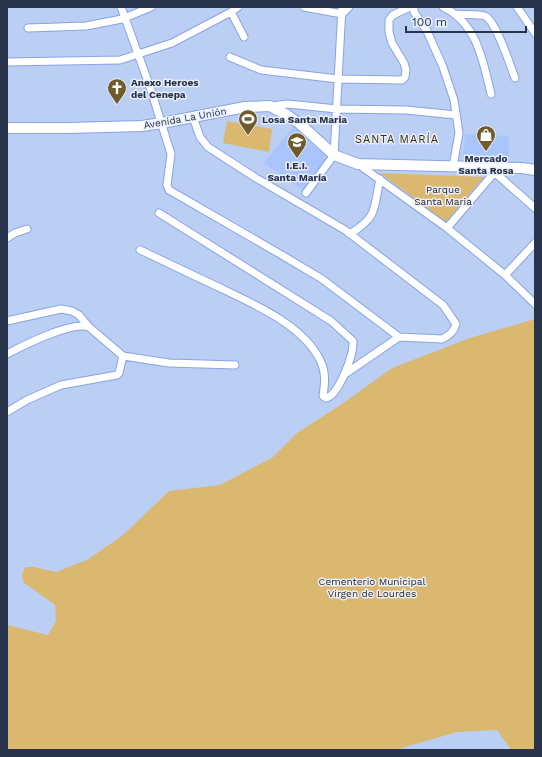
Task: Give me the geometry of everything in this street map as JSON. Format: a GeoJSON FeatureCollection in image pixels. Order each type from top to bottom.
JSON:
{"type":"FeatureCollection","features":[{"type":"Feature","properties":{"kind":"main road","name":"Avenida La Unión"},"geometry":{"type":"LineString","coordinates":[[7,128],[142,126],[162,124],[245,107],[270,106]]}},
{"type":"Feature","properties":{"kind":"main road"},"geometry":{"type":"LineString","coordinates":[[270,106],[300,124],[334,155],[358,164],[453,166],[492,170],[535,170]]}},
{"type":"Feature","properties":{"kind":"street"},"geometry":{"type":"LineString","coordinates":[[121,7],[171,154],[167,185],[169,190],[322,279],[399,337],[442,339],[448,337],[455,328],[456,324],[443,305],[350,234],[256,178],[208,147],[200,136],[193,117]]}},
{"type":"Feature","properties":{"kind":"street"},"geometry":{"type":"LineString","coordinates":[[28,28],[86,26],[126,18],[151,7]]}},
{"type":"Feature","properties":{"kind":"street"},"geometry":{"type":"LineString","coordinates":[[7,62],[120,60],[172,42],[238,7]]}},
{"type":"Feature","properties":{"kind":"street"},"geometry":{"type":"LineString","coordinates":[[304,7],[342,11],[349,7]]}},
{"type":"Feature","properties":{"kind":"street"},"geometry":{"type":"LineString","coordinates":[[230,57],[261,70],[338,79],[402,80],[406,74],[406,70],[404,63],[392,43],[389,32],[389,20],[393,15],[410,7]]}},
{"type":"Feature","properties":{"kind":"street"},"geometry":{"type":"LineString","coordinates":[[414,7],[414,12],[428,31],[454,100],[459,133],[453,166]]}},
{"type":"Feature","properties":{"kind":"street"},"geometry":{"type":"LineString","coordinates":[[443,7],[456,14],[464,23],[478,46],[491,94]]}},
{"type":"Feature","properties":{"kind":"street"},"geometry":{"type":"LineString","coordinates":[[517,7],[535,33]]}},
{"type":"Feature","properties":{"kind":"street"},"geometry":{"type":"LineString","coordinates":[[306,193],[334,155],[342,11]]}},
{"type":"Feature","properties":{"kind":"street"},"geometry":{"type":"LineString","coordinates":[[231,12],[244,37]]}},
{"type":"Feature","properties":{"kind":"street"},"geometry":{"type":"LineString","coordinates":[[456,14],[485,16],[490,20],[496,29],[515,78]]}},
{"type":"Feature","properties":{"kind":"street"},"geometry":{"type":"LineString","coordinates":[[270,106],[288,104],[337,109],[406,110],[456,115]]}},
{"type":"Feature","properties":{"kind":"street"},"geometry":{"type":"LineString","coordinates":[[358,164],[447,228],[505,275],[535,304]]}},
{"type":"Feature","properties":{"kind":"street"},"geometry":{"type":"LineString","coordinates":[[447,228],[492,170],[535,208]]}},
{"type":"Feature","properties":{"kind":"street"},"geometry":{"type":"LineString","coordinates":[[350,234],[364,225],[375,210],[380,179]]}},
{"type":"Feature","properties":{"kind":"street"},"geometry":{"type":"LineString","coordinates":[[140,250],[263,309],[297,332],[313,348],[321,361],[325,377],[323,396],[326,398],[332,396],[345,374],[353,348],[353,341],[331,321],[159,213]]}},
{"type":"Feature","properties":{"kind":"street"},"geometry":{"type":"LineString","coordinates":[[7,238],[15,233],[27,229]]}},
{"type":"Feature","properties":{"kind":"street"},"geometry":{"type":"LineString","coordinates":[[505,275],[535,242]]}},
{"type":"Feature","properties":{"kind":"street"},"geometry":{"type":"LineString","coordinates":[[7,321],[56,310],[67,310],[79,315],[89,327],[123,356],[169,363],[235,365]]}},
{"type":"Feature","properties":{"kind":"street"},"geometry":{"type":"LineString","coordinates":[[7,354],[40,338],[65,329],[79,325],[89,327]]}},
{"type":"Feature","properties":{"kind":"street"},"geometry":{"type":"LineString","coordinates":[[345,374],[399,337]]}},
{"type":"Feature","properties":{"kind":"street"},"geometry":{"type":"LineString","coordinates":[[7,412],[27,400],[61,385],[117,375],[119,373],[123,356]]}},
{"type":"Feature","properties":{"kind":"shaded area","name":"I.E.I. Santa María"},"geometry":{"type":"Polygon","coordinates":[[[294,126],[324,154],[328,160],[304,191],[264,163],[294,126]]]}},
{"type":"Feature","properties":{"kind":"shaded area","name":"Mercado Santa Rosa"},"geometry":{"type":"Polygon","coordinates":[[[465,134],[509,136],[509,160],[463,158],[465,134]]]}},
{"type":"Feature","properties":{"kind":"green space","name":"Losa Santa Maria"},"geometry":{"type":"Polygon","coordinates":[[[227,121],[272,129],[269,152],[223,143],[227,121]]]}},
{"type":"Feature","properties":{"kind":"green space","name":"Parque Santa Maria"},"geometry":{"type":"Polygon","coordinates":[[[380,173],[484,177],[446,222],[380,173]]]}},
{"type":"Feature","properties":{"kind":"green space","name":"Cementerio Municipal Virgen de Lourdes"},"geometry":{"type":"Polygon","coordinates":[[[535,319],[535,750],[511,750],[497,730],[457,732],[395,750],[7,750],[7,625],[48,635],[56,621],[55,605],[23,582],[22,573],[26,567],[34,567],[56,572],[87,560],[123,535],[169,491],[220,485],[273,457],[297,433],[342,404],[392,368],[470,338],[535,319]]]}},
{"type":"Feature","properties":{"kind":"place","name":"Anexo Heroes del Cenepa"},"geometry":{"type":"Point","coordinates":[117,105]}},
{"type":"Feature","properties":{"kind":"place","name":"Losa Santa Maria"},"geometry":{"type":"Point","coordinates":[248,136]}},
{"type":"Feature","properties":{"kind":"place","name":"Mercado Santa Rosa"},"geometry":{"type":"Point","coordinates":[486,152]}},
{"type":"Feature","properties":{"kind":"place","name":"I.E.I. Santa María"},"geometry":{"type":"Point","coordinates":[297,159]}},
{"type":"Feature","properties":{"kind":"district","name":"SANTA MARÍA"},"geometry":{"type":"Point","coordinates":[397,139]}}]}
